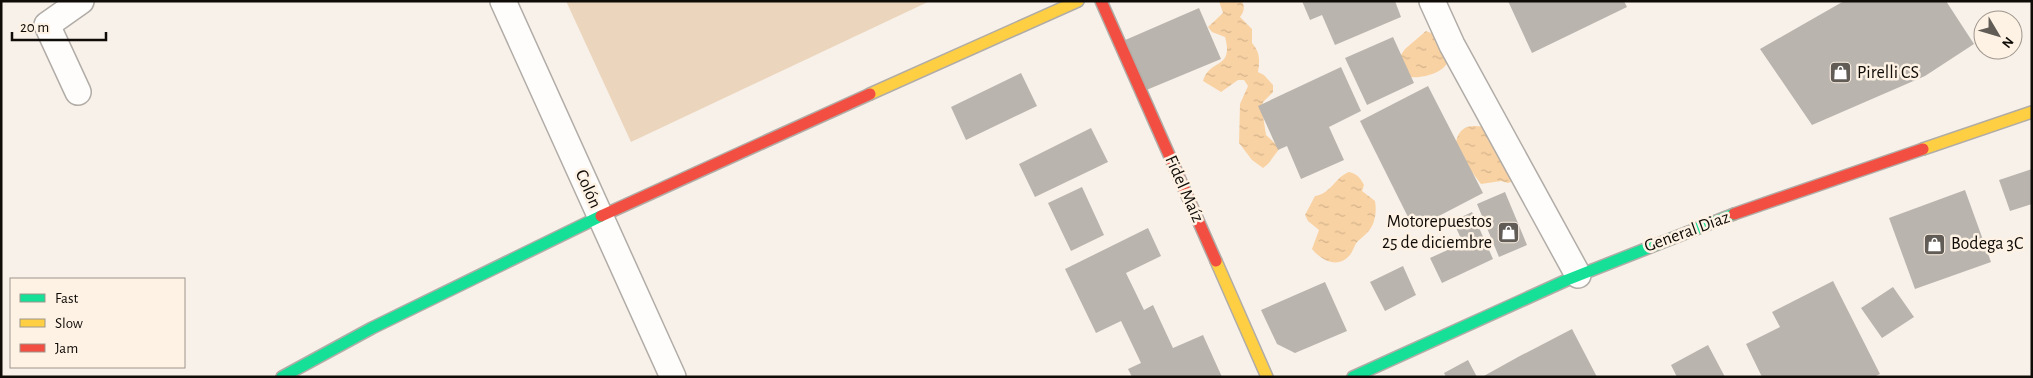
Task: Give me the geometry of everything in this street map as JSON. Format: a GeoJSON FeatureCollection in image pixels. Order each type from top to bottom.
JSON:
{"type":"FeatureCollection","features":[{"type":"Feature","properties":{"kind":"street"},"geometry":{"type":"LineString","coordinates":[[78,92],[47,25],[81,1]]}},
{"type":"Feature","properties":{"kind":"street","name":"Colón"},"geometry":{"type":"LineString","coordinates":[[503,1],[673,377]]}},
{"type":"Feature","properties":{"kind":"street"},"geometry":{"type":"LineString","coordinates":[[282,377],[372,328],[600,216],[1078,1]]}},
{"type":"Feature","properties":{"kind":"street","name":"Fidel Maíz"},"geometry":{"type":"LineString","coordinates":[[1101,1],[1267,377]]}},
{"type":"Feature","properties":{"kind":"street"},"geometry":{"type":"LineString","coordinates":[[1432,1],[1452,45],[1578,275]]}},
{"type":"Feature","properties":{"kind":"street","name":"General Diaz"},"geometry":{"type":"LineString","coordinates":[[1353,377],[1514,302],[1641,249],[1799,192],[2032,112]]}},
{"type":"Feature","properties":{"kind":"shaded area"},"geometry":{"type":"Polygon","coordinates":[[[566,1],[930,1],[631,142],[566,1]]]}},
{"type":"Feature","properties":{"kind":"water"},"geometry":{"type":"Polygon","coordinates":[[[1219,1],[1242,1],[1244,9],[1240,17],[1252,29],[1252,43],[1259,56],[1258,72],[1264,75],[1273,85],[1273,92],[1263,102],[1262,109],[1266,135],[1280,148],[1263,168],[1252,160],[1239,143],[1240,104],[1248,86],[1244,80],[1238,80],[1221,92],[1203,81],[1206,74],[1220,63],[1226,55],[1225,37],[1212,32],[1208,27],[1223,13],[1219,1]]]}},
{"type":"Feature","properties":{"kind":"water"},"geometry":{"type":"Polygon","coordinates":[[[1426,31],[1444,38],[1448,61],[1436,73],[1417,77],[1406,76],[1398,59],[1405,49],[1426,31]]]}},
{"type":"Feature","properties":{"kind":"water"},"geometry":{"type":"Polygon","coordinates":[[[1486,125],[1514,181],[1481,184],[1455,150],[1457,137],[1462,130],[1469,127],[1486,125]]]}},
{"type":"Feature","properties":{"kind":"water"},"geometry":{"type":"Polygon","coordinates":[[[1349,172],[1360,178],[1364,185],[1362,191],[1375,201],[1375,219],[1369,231],[1357,242],[1349,256],[1339,262],[1329,262],[1312,249],[1319,230],[1308,221],[1305,215],[1315,196],[1325,192],[1344,174],[1349,172]]]}},
{"type":"Feature","properties":{"kind":"building"},"geometry":{"type":"Polygon","coordinates":[[[1302,1],[1395,1],[1401,17],[1335,45],[1322,15],[1310,20],[1302,1]]]}},
{"type":"Feature","properties":{"kind":"building"},"geometry":{"type":"Polygon","coordinates":[[[1508,1],[1624,1],[1627,7],[1532,53],[1508,1]]]}},
{"type":"Feature","properties":{"kind":"building"},"geometry":{"type":"Polygon","coordinates":[[[1844,1],[1946,1],[1973,42],[1973,45],[1925,76],[1812,125],[1760,49],[1844,1]]]}},
{"type":"Feature","properties":{"kind":"building"},"geometry":{"type":"Polygon","coordinates":[[[1199,8],[1221,59],[1144,91],[1123,41],[1199,8]]]}},
{"type":"Feature","properties":{"kind":"building"},"geometry":{"type":"Polygon","coordinates":[[[1393,37],[1414,83],[1367,105],[1345,58],[1393,37]]]}},
{"type":"Feature","properties":{"kind":"building"},"geometry":{"type":"Polygon","coordinates":[[[1341,67],[1361,111],[1329,127],[1344,160],[1301,179],[1287,146],[1278,150],[1258,106],[1341,67]]]}},
{"type":"Feature","properties":{"kind":"building"},"geometry":{"type":"Polygon","coordinates":[[[1021,73],[1037,106],[966,140],[951,107],[1021,73]]]}},
{"type":"Feature","properties":{"kind":"building"},"geometry":{"type":"Polygon","coordinates":[[[1428,86],[1483,193],[1414,229],[1360,121],[1428,86]]]}},
{"type":"Feature","properties":{"kind":"building"},"geometry":{"type":"Polygon","coordinates":[[[1091,128],[1108,162],[1035,197],[1019,164],[1091,128]]]}},
{"type":"Feature","properties":{"kind":"building"},"geometry":{"type":"Polygon","coordinates":[[[2032,169],[2032,204],[2010,211],[1999,180],[2032,169]]]}},
{"type":"Feature","properties":{"kind":"building"},"geometry":{"type":"Polygon","coordinates":[[[1082,187],[1104,235],[1071,251],[1048,203],[1082,187]]]}},
{"type":"Feature","properties":{"kind":"building"},"geometry":{"type":"Polygon","coordinates":[[[1965,190],[1991,262],[1915,289],[1889,218],[1965,190]]]}},
{"type":"Feature","properties":{"kind":"building"},"geometry":{"type":"Polygon","coordinates":[[[1505,192],[1527,245],[1499,257],[1477,204],[1505,192]]]}},
{"type":"Feature","properties":{"kind":"building"},"geometry":{"type":"Polygon","coordinates":[[[1472,212],[1493,259],[1442,283],[1430,258],[1463,243],[1453,221],[1472,212]]]}},
{"type":"Feature","properties":{"kind":"building"},"geometry":{"type":"Polygon","coordinates":[[[1148,228],[1161,256],[1126,273],[1144,310],[1153,305],[1173,348],[1203,335],[1222,377],[1132,377],[1128,369],[1141,363],[1121,321],[1096,333],[1065,269],[1148,228]]]}},
{"type":"Feature","properties":{"kind":"building"},"geometry":{"type":"Polygon","coordinates":[[[1403,266],[1416,295],[1385,311],[1370,282],[1403,266]]]}},
{"type":"Feature","properties":{"kind":"building"},"geometry":{"type":"Polygon","coordinates":[[[1833,281],[1880,374],[1874,377],[1762,377],[1746,344],[1780,327],[1772,312],[1833,281]]]}},
{"type":"Feature","properties":{"kind":"building"},"geometry":{"type":"Polygon","coordinates":[[[1325,282],[1347,331],[1295,353],[1277,344],[1261,310],[1325,282]]]}},
{"type":"Feature","properties":{"kind":"building"},"geometry":{"type":"Polygon","coordinates":[[[1893,287],[1914,317],[1882,338],[1861,308],[1893,287]]]}},
{"type":"Feature","properties":{"kind":"building"},"geometry":{"type":"Polygon","coordinates":[[[1572,329],[1597,377],[1482,377],[1518,357],[1572,329]]]}},
{"type":"Feature","properties":{"kind":"building"},"geometry":{"type":"Polygon","coordinates":[[[1708,345],[1725,377],[1677,377],[1671,365],[1708,345]]]}},
{"type":"Feature","properties":{"kind":"building"},"geometry":{"type":"Polygon","coordinates":[[[1468,360],[1477,377],[1446,377],[1444,373],[1468,360]]]}},
{"type":"Feature","properties":{"kind":"traffic: fast"},"geometry":{"type":"LineString","coordinates":[[1353,377],[1567,280],[1734,214]]}},
{"type":"Feature","properties":{"kind":"traffic: fast"},"geometry":{"type":"LineString","coordinates":[[282,377],[372,328],[601,216]]}},
{"type":"Feature","properties":{"kind":"traffic: slow"},"geometry":{"type":"LineString","coordinates":[[870,94],[1078,1]]}},
{"type":"Feature","properties":{"kind":"traffic: slow"},"geometry":{"type":"LineString","coordinates":[[1923,149],[2032,112]]}},
{"type":"Feature","properties":{"kind":"traffic: slow"},"geometry":{"type":"LineString","coordinates":[[1216,261],[1267,377]]}},
{"type":"Feature","properties":{"kind":"traffic: jam"},"geometry":{"type":"LineString","coordinates":[[1101,1],[1216,261]]}},
{"type":"Feature","properties":{"kind":"traffic: jam"},"geometry":{"type":"LineString","coordinates":[[601,216],[870,94]]}},
{"type":"Feature","properties":{"kind":"traffic: jam"},"geometry":{"type":"LineString","coordinates":[[1734,214],[1923,149]]}},
{"type":"Feature","properties":{"kind":"place","name":"Pirelli CS"},"geometry":{"type":"Point","coordinates":[1841,73]}},
{"type":"Feature","properties":{"kind":"place","name":"Motorepuestos 25 de diciembre"},"geometry":{"type":"Point","coordinates":[1508,232]}},
{"type":"Feature","properties":{"kind":"place","name":"Bodega 3C"},"geometry":{"type":"Point","coordinates":[1935,244]}}]}
